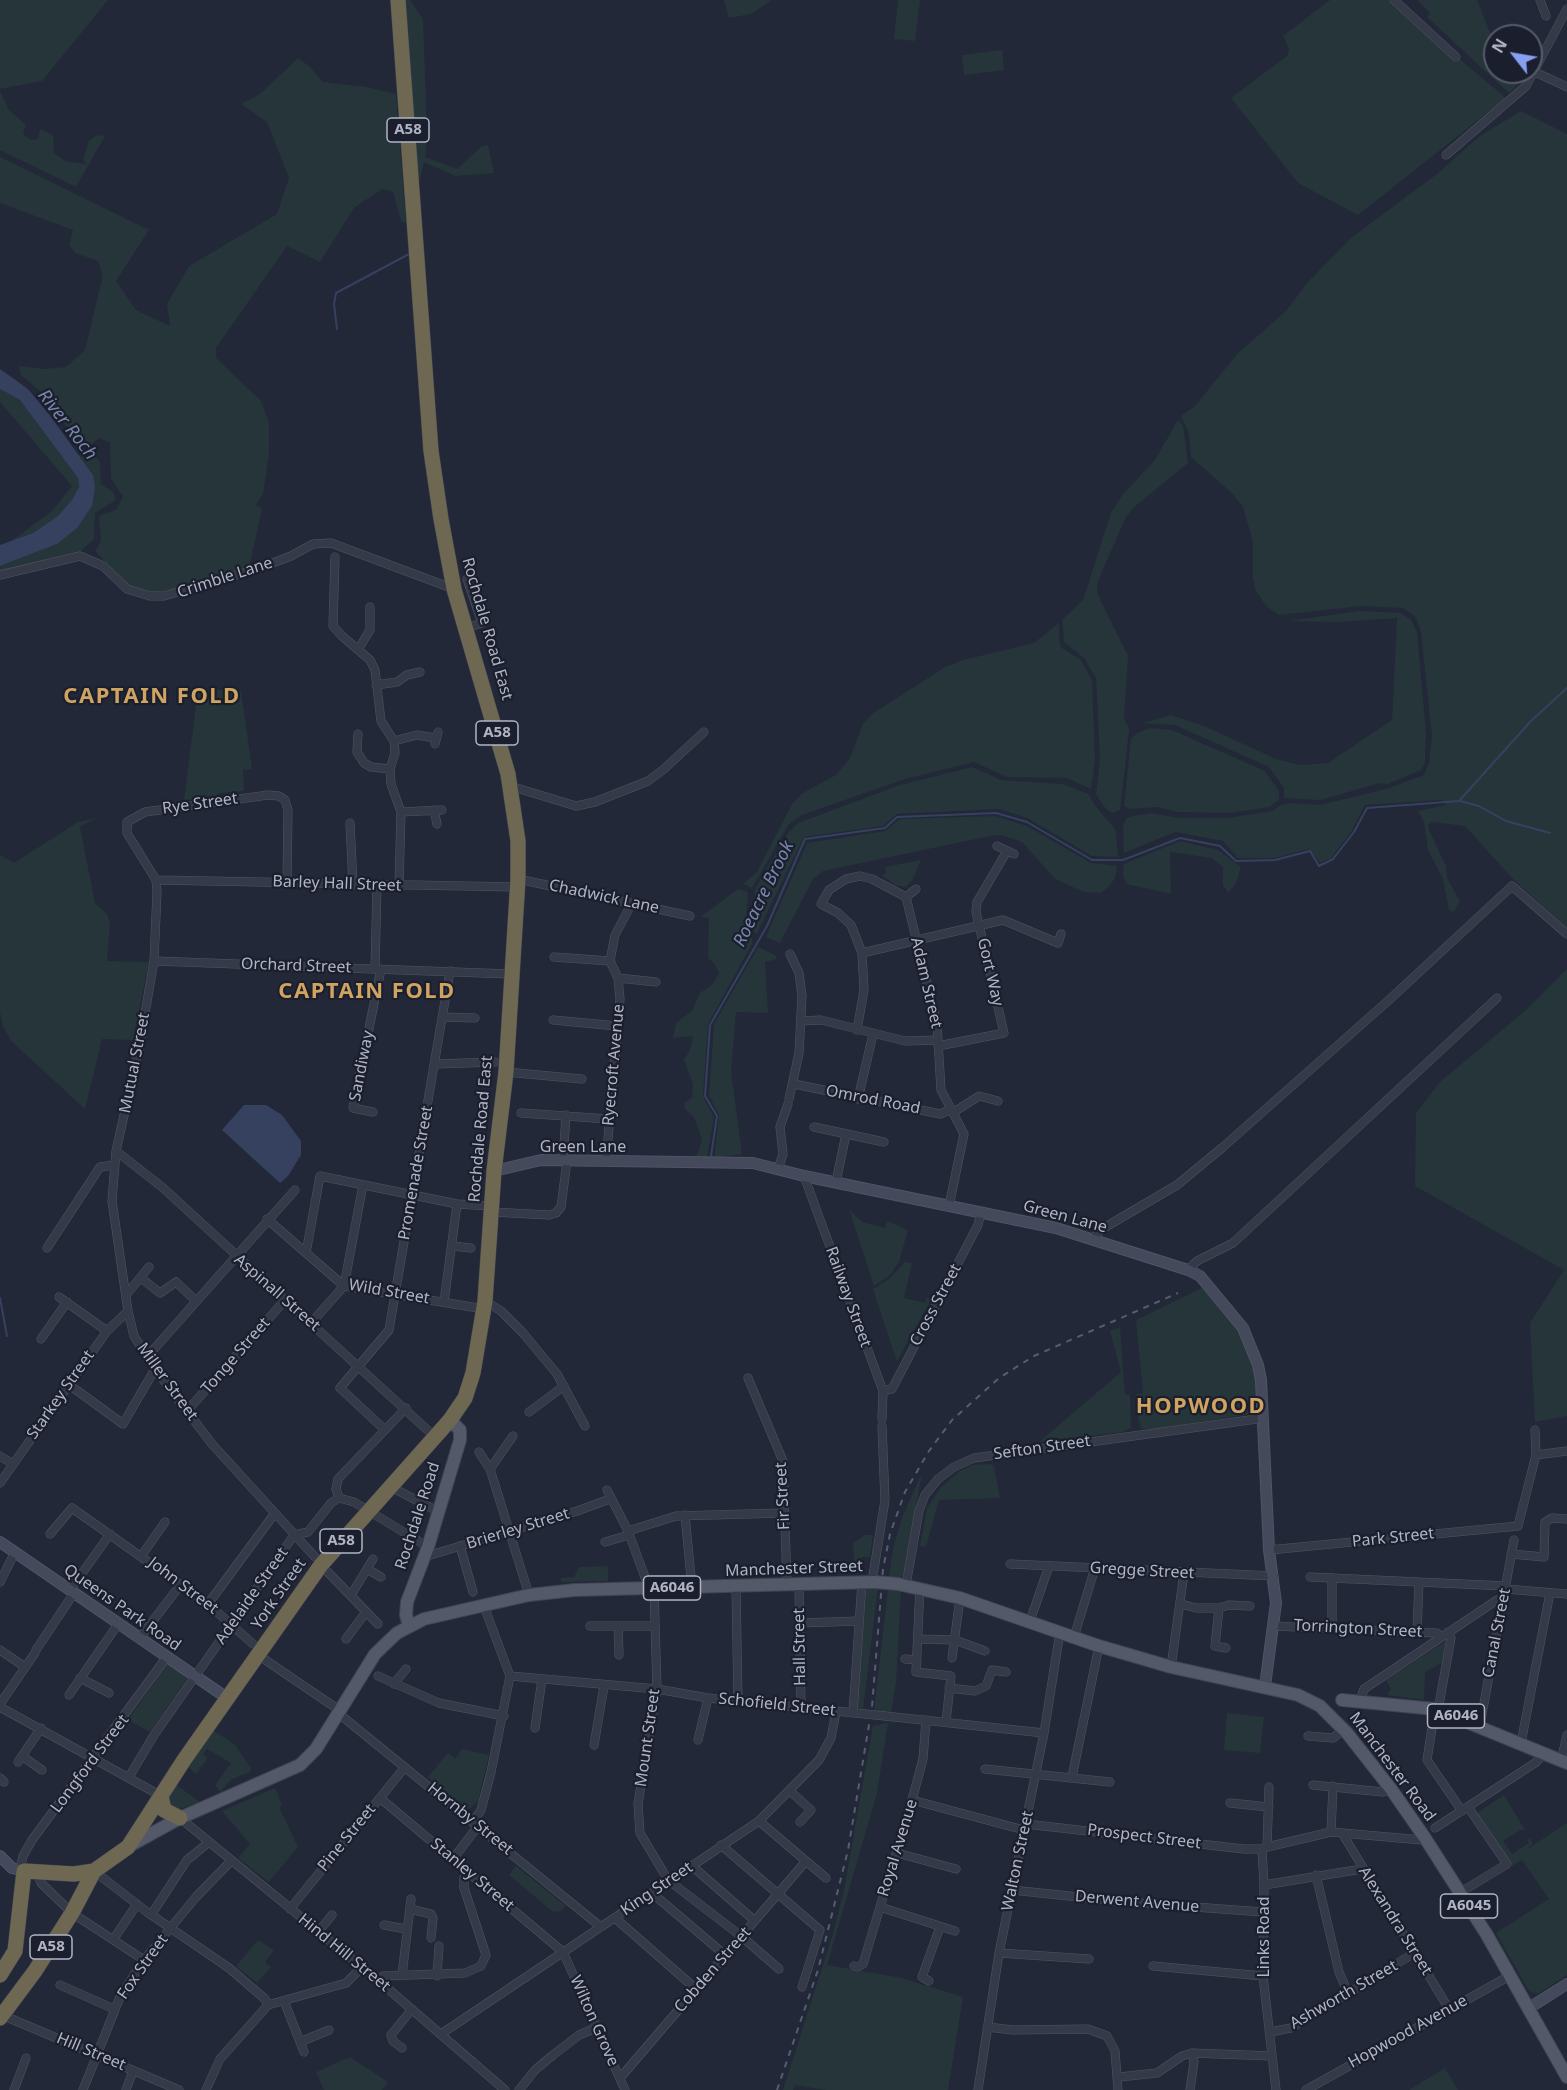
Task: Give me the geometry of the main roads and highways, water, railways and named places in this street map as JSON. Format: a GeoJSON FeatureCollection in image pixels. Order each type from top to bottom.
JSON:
{"type":"FeatureCollection","features":[{"type":"Feature","properties":{"kind":"highway","name":"Rochdale Road East"},"geometry":{"type":"LineString","coordinates":[[399,0],[431,451],[454,589],[493,715],[510,786],[518,841],[518,883],[500,1067],[484,1305],[473,1373]]}},
{"type":"Feature","properties":{"kind":"highway","name":"York Street"},"geometry":{"type":"LineString","coordinates":[[128,1847],[157,1794],[227,1698],[256,1649],[318,1561],[392,1487],[450,1420],[465,1398],[473,1373]]}},
{"type":"Feature","properties":{"kind":"highway"},"geometry":{"type":"LineString","coordinates":[[157,1794],[164,1810],[180,1818]]}},
{"type":"Feature","properties":{"kind":"highway"},"geometry":{"type":"LineString","coordinates":[[152,1831],[157,1794]]}},
{"type":"Feature","properties":{"kind":"highway"},"geometry":{"type":"LineString","coordinates":[[93,1871],[128,1847]]}},
{"type":"Feature","properties":{"kind":"highway","name":"A58"},"geometry":{"type":"LineString","coordinates":[[0,1975],[15,1951],[21,1884],[31,1871],[74,1874],[93,1871]]}},
{"type":"Feature","properties":{"kind":"highway","name":"A58"},"geometry":{"type":"LineString","coordinates":[[1,2016],[72,1913],[93,1871]]}},
{"type":"Feature","properties":{"kind":"main road","name":"Rochdale Road"},"geometry":{"type":"LineString","coordinates":[[409,1626],[406,1615],[407,1602],[426,1552],[460,1440],[460,1430],[450,1420]]}},
{"type":"Feature","properties":{"kind":"main road","name":"Manchester Street"},"geometry":{"type":"LineString","coordinates":[[409,1626],[424,1619],[530,1595],[575,1590],[736,1588],[870,1582],[902,1584]]}},
{"type":"Feature","properties":{"kind":"main road","name":"Manchester Road"},"geometry":{"type":"LineString","coordinates":[[902,1584],[960,1598],[1099,1646],[1171,1667],[1298,1695],[1320,1706],[1344,1729],[1391,1789],[1461,1892],[1567,2077]]}},
{"type":"Feature","properties":{"kind":"main road","name":"A6046"},"geometry":{"type":"LineString","coordinates":[[128,1847],[152,1831],[300,1765],[315,1749],[375,1654],[397,1632],[409,1626]]}},
{"type":"Feature","properties":{"kind":"main road","name":"A6046"},"geometry":{"type":"LineString","coordinates":[[1342,1700],[1437,1709],[1564,1762]]}},
{"type":"Feature","properties":{"kind":"water"},"geometry":{"type":"Polygon","coordinates":[[[0,369],[28,389],[51,417],[93,475],[95,487],[92,506],[77,528],[57,544],[0,566],[0,545],[33,533],[58,516],[72,500],[79,487],[78,478],[20,400],[0,389],[0,369]]]}},
{"type":"Feature","properties":{"kind":"water"},"geometry":{"type":"Polygon","coordinates":[[[244,1105],[266,1105],[282,1115],[301,1141],[301,1155],[288,1176],[280,1183],[222,1130],[244,1105]]]}},
{"type":"Feature","properties":{"kind":"waterway"},"geometry":{"type":"LineString","coordinates":[[337,329],[334,304],[336,293],[409,254]]}},
{"type":"Feature","properties":{"kind":"waterway","name":"Roeacre Brook"},"geometry":{"type":"LineString","coordinates":[[711,1156],[717,1116],[705,1096],[710,1025],[767,926],[805,839],[885,828],[897,817],[996,813],[1027,822],[1092,860],[1123,860],[1180,838],[1220,846],[1236,861],[1275,860],[1310,851],[1319,866],[1333,859],[1354,832],[1367,808],[1459,801],[1530,722],[1567,688]]}},
{"type":"Feature","properties":{"kind":"waterway"},"geometry":{"type":"LineString","coordinates":[[1460,801],[1479,806],[1506,821],[1550,833]]}},
{"type":"Feature","properties":{"kind":"waterway"},"geometry":{"type":"LineString","coordinates":[[0,1298],[7,1336]]}},
{"type":"Feature","properties":{"kind":"railway"},"geometry":{"type":"LineString","coordinates":[[777,2090],[818,1970],[848,1850],[872,1707],[883,1569],[890,1534],[905,1492],[929,1451],[952,1420],[999,1378],[1034,1356],[1178,1293]]}},
{"type":"Feature","properties":{"kind":"district","name":"CAPTAIN FOLD"},"geometry":{"type":"Point","coordinates":[152,697]}},
{"type":"Feature","properties":{"kind":"district","name":"CAPTAIN FOLD"},"geometry":{"type":"Point","coordinates":[367,992]}},
{"type":"Feature","properties":{"kind":"district","name":"HOPWOOD"},"geometry":{"type":"Point","coordinates":[1201,1407]}},
{"type":"Feature","properties":{"kind":"water label","name":"River Roch"},"geometry":{"type":"Point","coordinates":[67,425]}}]}
